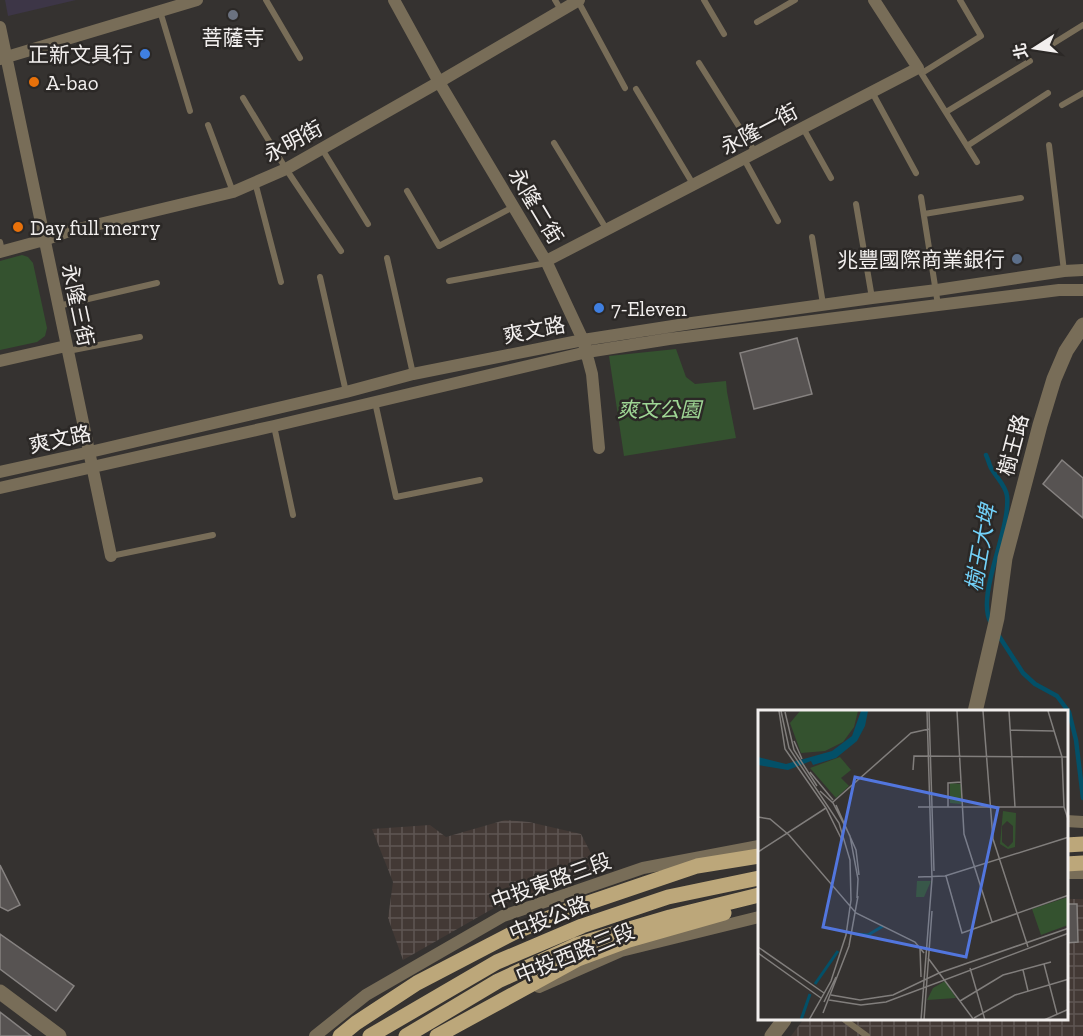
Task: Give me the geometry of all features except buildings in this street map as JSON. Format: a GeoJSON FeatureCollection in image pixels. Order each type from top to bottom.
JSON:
{"type":"FeatureCollection","features":[{"type":"Feature","properties":{"kind":"main road"},"geometry":{"type":"LineString","coordinates":[[1068,845],[1083,844]]}},
{"type":"Feature","properties":{"kind":"main road"},"geometry":{"type":"LineString","coordinates":[[340,1036],[417,983],[515,932],[573,908],[697,866],[758,856]]}},
{"type":"Feature","properties":{"kind":"main road"},"geometry":{"type":"LineString","coordinates":[[1068,864],[1083,863]]}},
{"type":"Feature","properties":{"kind":"main road","name":"中投公路"},"geometry":{"type":"LineString","coordinates":[[370,1036],[497,962],[582,926],[668,897],[758,878]]}},
{"type":"Feature","properties":{"kind":"main road","name":"中投公路"},"geometry":{"type":"LineString","coordinates":[[406,1036],[498,981],[576,945],[670,917],[758,895]]}},
{"type":"Feature","properties":{"kind":"main road"},"geometry":{"type":"LineString","coordinates":[[437,1036],[578,959],[629,940],[758,904]]}},
{"type":"Feature","properties":{"kind":"street"},"geometry":{"type":"LineString","coordinates":[[3,58],[197,0]]}},
{"type":"Feature","properties":{"kind":"street","name":"永隆二街"},"geometry":{"type":"LineString","coordinates":[[393,0],[439,82],[547,262],[585,346],[591,374],[599,448]]}},
{"type":"Feature","properties":{"kind":"street","name":"永明街"},"geometry":{"type":"LineString","coordinates":[[1,249],[44,240],[66,231],[233,192],[286,169],[439,82],[558,5],[578,0]]}},
{"type":"Feature","properties":{"kind":"street"},"geometry":{"type":"LineString","coordinates":[[874,0],[920,70]]}},
{"type":"Feature","properties":{"kind":"street","name":"永隆三街"},"geometry":{"type":"LineString","coordinates":[[0,27],[3,58],[111,556]]}},
{"type":"Feature","properties":{"kind":"street","name":"永隆一街"},"geometry":{"type":"LineString","coordinates":[[547,262],[755,152],[920,70]]}},
{"type":"Feature","properties":{"kind":"street","name":"爽文路"},"geometry":{"type":"LineString","coordinates":[[0,488],[375,402],[585,346],[692,323],[1083,270]]}},
{"type":"Feature","properties":{"kind":"street","name":"爽文路"},"geometry":{"type":"LineString","coordinates":[[0,472],[346,392],[413,374],[585,346],[669,339],[1059,290],[1083,290]]}},
{"type":"Feature","properties":{"kind":"street","name":"樹王路"},"geometry":{"type":"LineString","coordinates":[[976,710],[992,644],[1005,558],[1040,425],[1054,379],[1066,351],[1082,328]]}},
{"type":"Feature","properties":{"kind":"street"},"geometry":{"type":"LineString","coordinates":[[0,361],[67,349]]}},
{"type":"Feature","properties":{"kind":"street"},"geometry":{"type":"LineString","coordinates":[[1068,821],[1083,822]]}},
{"type":"Feature","properties":{"kind":"street","name":"中投東路三段"},"geometry":{"type":"LineString","coordinates":[[315,1036],[366,995],[503,916],[643,868],[758,846]]}},
{"type":"Feature","properties":{"kind":"street","name":"中投西路三段"},"geometry":{"type":"LineString","coordinates":[[448,1036],[484,1011],[621,951],[758,917]]}},
{"type":"Feature","properties":{"kind":"street"},"geometry":{"type":"LineString","coordinates":[[0,992],[60,1036]]}},
{"type":"Feature","properties":{"kind":"street"},"geometry":{"type":"LineString","coordinates":[[772,1036],[783,1021]]}},
{"type":"Feature","properties":{"kind":"lane"},"geometry":{"type":"LineString","coordinates":[[266,0],[300,58]]}},
{"type":"Feature","properties":{"kind":"lane"},"geometry":{"type":"LineString","coordinates":[[578,0],[625,88]]}},
{"type":"Feature","properties":{"kind":"lane"},"geometry":{"type":"LineString","coordinates":[[704,0],[724,34]]}},
{"type":"Feature","properties":{"kind":"lane"},"geometry":{"type":"LineString","coordinates":[[757,22],[795,0]]}},
{"type":"Feature","properties":{"kind":"lane"},"geometry":{"type":"LineString","coordinates":[[960,0],[981,36],[920,70],[977,162]]}},
{"type":"Feature","properties":{"kind":"lane"},"geometry":{"type":"LineString","coordinates":[[160,11],[190,111]]}},
{"type":"Feature","properties":{"kind":"lane"},"geometry":{"type":"LineString","coordinates":[[1046,48],[1083,25]]}},
{"type":"Feature","properties":{"kind":"lane"},"geometry":{"type":"LineString","coordinates":[[946,112],[1030,61]]}},
{"type":"Feature","properties":{"kind":"lane"},"geometry":{"type":"LineString","coordinates":[[699,63],[755,152]]}},
{"type":"Feature","properties":{"kind":"lane"},"geometry":{"type":"LineString","coordinates":[[636,89],[693,185]]}},
{"type":"Feature","properties":{"kind":"lane"},"geometry":{"type":"LineString","coordinates":[[872,92],[916,173]]}},
{"type":"Feature","properties":{"kind":"lane"},"geometry":{"type":"LineString","coordinates":[[967,146],[1048,93]]}},
{"type":"Feature","properties":{"kind":"lane"},"geometry":{"type":"LineString","coordinates":[[1062,105],[1083,93]]}},
{"type":"Feature","properties":{"kind":"lane"},"geometry":{"type":"LineString","coordinates":[[243,98],[286,169],[341,251]]}},
{"type":"Feature","properties":{"kind":"lane"},"geometry":{"type":"LineString","coordinates":[[208,125],[233,192]]}},
{"type":"Feature","properties":{"kind":"lane"},"geometry":{"type":"LineString","coordinates":[[803,128],[831,178]]}},
{"type":"Feature","properties":{"kind":"lane"},"geometry":{"type":"LineString","coordinates":[[554,143],[607,230]]}},
{"type":"Feature","properties":{"kind":"lane"},"geometry":{"type":"LineString","coordinates":[[1048,145],[1064,271]]}},
{"type":"Feature","properties":{"kind":"lane"},"geometry":{"type":"LineString","coordinates":[[321,148],[368,224]]}},
{"type":"Feature","properties":{"kind":"lane"},"geometry":{"type":"LineString","coordinates":[[744,159],[778,221]]}},
{"type":"Feature","properties":{"kind":"lane"},"geometry":{"type":"LineString","coordinates":[[255,182],[281,282]]}},
{"type":"Feature","properties":{"kind":"lane"},"geometry":{"type":"LineString","coordinates":[[407,191],[439,246],[513,207]]}},
{"type":"Feature","properties":{"kind":"lane"},"geometry":{"type":"LineString","coordinates":[[921,197],[938,305]]}},
{"type":"Feature","properties":{"kind":"lane"},"geometry":{"type":"LineString","coordinates":[[924,214],[1021,198]]}},
{"type":"Feature","properties":{"kind":"lane"},"geometry":{"type":"LineString","coordinates":[[856,204],[872,298]]}},
{"type":"Feature","properties":{"kind":"lane"},"geometry":{"type":"LineString","coordinates":[[812,237],[823,305]]}},
{"type":"Feature","properties":{"kind":"lane"},"geometry":{"type":"LineString","coordinates":[[387,258],[413,374]]}},
{"type":"Feature","properties":{"kind":"lane"},"geometry":{"type":"LineString","coordinates":[[449,281],[547,262]]}},
{"type":"Feature","properties":{"kind":"lane"},"geometry":{"type":"LineString","coordinates":[[320,277],[346,392]]}},
{"type":"Feature","properties":{"kind":"lane"},"geometry":{"type":"LineString","coordinates":[[58,306],[157,284]]}},
{"type":"Feature","properties":{"kind":"lane"},"geometry":{"type":"LineString","coordinates":[[67,349],[140,337]]}},
{"type":"Feature","properties":{"kind":"lane"},"geometry":{"type":"LineString","coordinates":[[375,402],[396,497],[480,480]]}},
{"type":"Feature","properties":{"kind":"lane"},"geometry":{"type":"LineString","coordinates":[[274,426],[293,515]]}},
{"type":"Feature","properties":{"kind":"lane"},"geometry":{"type":"LineString","coordinates":[[111,556],[213,535]]}},
{"type":"Feature","properties":{"kind":"lane"},"geometry":{"type":"LineString","coordinates":[[846,1021],[867,1036]]}},
{"type":"Feature","properties":{"kind":"shaded area"},"geometry":{"type":"Polygon","coordinates":[[[5,0],[76,0],[8,16],[5,0]]]}},
{"type":"Feature","properties":{"kind":"shaded area"},"geometry":{"type":"Polygon","coordinates":[[[505,820],[529,822],[581,834],[598,867],[494,908],[403,960],[388,918],[393,882],[372,829],[430,825],[446,837],[505,820]]]}},
{"type":"Feature","properties":{"kind":"shaded area"},"geometry":{"type":"Polygon","coordinates":[[[1068,899],[1083,899],[1083,1036],[791,1036],[802,1021],[1068,1021],[1068,899]]]}},
{"type":"Feature","properties":{"kind":"green space"},"geometry":{"type":"Polygon","coordinates":[[[22,255],[28,257],[33,263],[47,328],[45,336],[37,342],[0,350],[0,261],[22,255]]]}},
{"type":"Feature","properties":{"kind":"green space","name":"爽文公園"},"geometry":{"type":"Polygon","coordinates":[[[676,349],[686,377],[695,384],[726,381],[736,438],[624,456],[609,356],[676,349]]]}},
{"type":"Feature","properties":{"kind":"waterway","name":"樹王大埤"},"geometry":{"type":"LineString","coordinates":[[986,455],[1007,496],[1004,526],[987,597],[987,611],[991,623]]}},
{"type":"Feature","properties":{"kind":"waterway","name":"樹王大埤"},"geometry":{"type":"LineString","coordinates":[[997,633],[1023,673],[1035,684],[1057,696],[1068,710]]}},
{"type":"Feature","properties":{"kind":"waterway","name":"樹王大埤"},"geometry":{"type":"LineString","coordinates":[[1068,711],[1076,740],[1083,798]]}},
{"type":"Feature","properties":{"kind":"place","name":"菩薩寺"},"geometry":{"type":"Point","coordinates":[233,15]}},
{"type":"Feature","properties":{"kind":"place","name":"正新文具行"},"geometry":{"type":"Point","coordinates":[145,54]}},
{"type":"Feature","properties":{"kind":"place","name":"A-bao"},"geometry":{"type":"Point","coordinates":[34,82]}},
{"type":"Feature","properties":{"kind":"place","name":"Day full merry"},"geometry":{"type":"Point","coordinates":[18,227]}},
{"type":"Feature","properties":{"kind":"place","name":"兆豐國際商業銀行"},"geometry":{"type":"Point","coordinates":[1017,259]}},
{"type":"Feature","properties":{"kind":"place","name":"7-Eleven"},"geometry":{"type":"Point","coordinates":[599,308]}}]}
